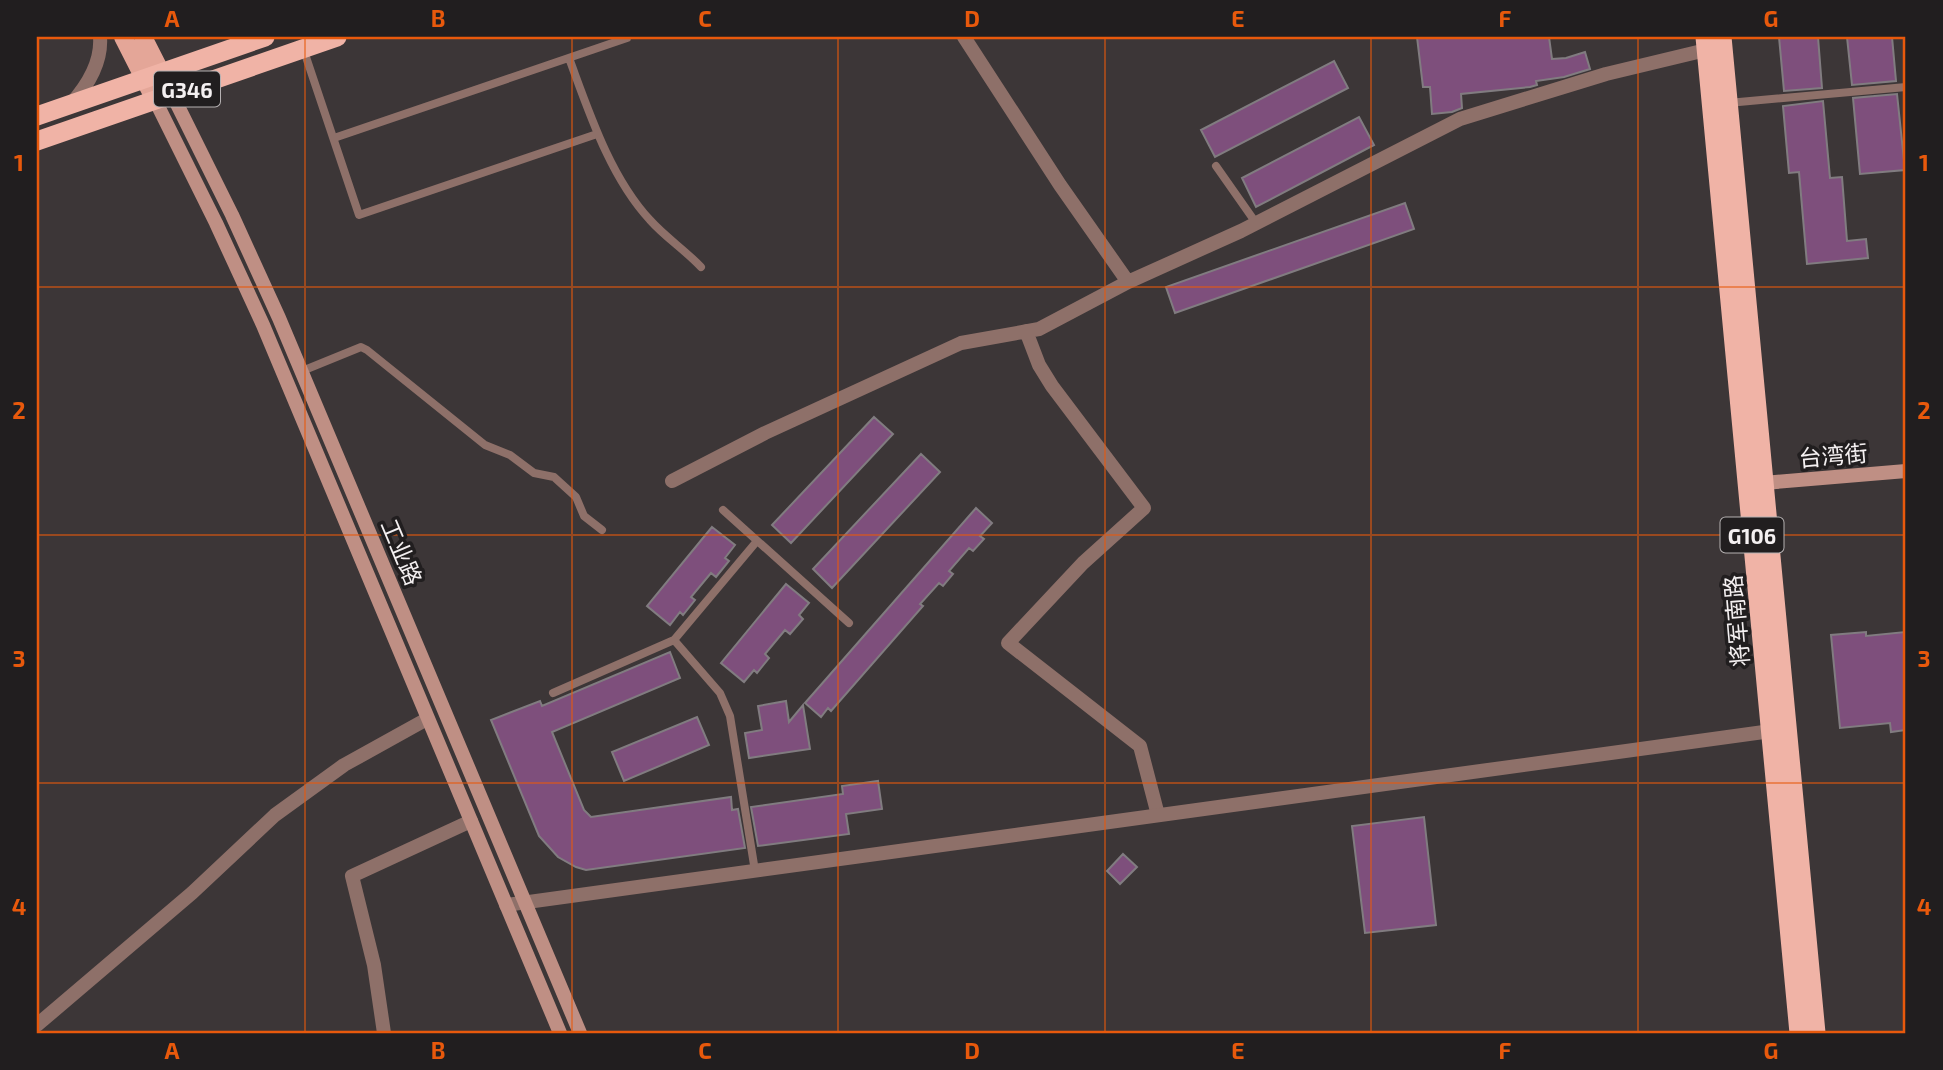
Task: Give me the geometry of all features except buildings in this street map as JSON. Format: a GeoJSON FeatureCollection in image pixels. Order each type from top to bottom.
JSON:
{"type":"FeatureCollection","features":[{"type":"Feature","properties":{"kind":"highway","name":"G346"},"geometry":{"type":"LineString","coordinates":[[37,116],[265,37]]}},
{"type":"Feature","properties":{"kind":"highway","name":"G346"},"geometry":{"type":"LineString","coordinates":[[37,141],[337,37]]}},
{"type":"Feature","properties":{"kind":"highway","name":"将军南路"},"geometry":{"type":"LineString","coordinates":[[1722,37],[1816,1033]]}},
{"type":"Feature","properties":{"kind":"highway","name":"将军南路"},"geometry":{"type":"LineString","coordinates":[[1706,44],[1799,1033]]}},
{"type":"Feature","properties":{"kind":"main road"},"geometry":{"type":"LineString","coordinates":[[123,37],[152,76],[163,97]]}},
{"type":"Feature","properties":{"kind":"main road"},"geometry":{"type":"LineString","coordinates":[[143,37],[152,76]]}},
{"type":"Feature","properties":{"kind":"main road","name":"工业路"},"geometry":{"type":"LineString","coordinates":[[163,97],[232,215],[302,371],[580,1033]]}},
{"type":"Feature","properties":{"kind":"main road","name":"工业路"},"geometry":{"type":"LineString","coordinates":[[163,97],[263,326],[560,1033]]}},
{"type":"Feature","properties":{"kind":"main road","name":"台湾街"},"geometry":{"type":"LineString","coordinates":[[1764,484],[1906,471]]}},
{"type":"Feature","properties":{"kind":"street"},"geometry":{"type":"LineString","coordinates":[[71,104],[88,82],[98,61],[101,51],[100,37]]}},
{"type":"Feature","properties":{"kind":"street"},"geometry":{"type":"LineString","coordinates":[[964,37],[1010,110],[1128,282]]}},
{"type":"Feature","properties":{"kind":"street"},"geometry":{"type":"LineString","coordinates":[[672,481],[765,433],[961,343],[1039,329],[1128,282],[1256,223],[1460,119],[1706,44]]}},
{"type":"Feature","properties":{"kind":"street"},"geometry":{"type":"LineString","coordinates":[[1026,331],[1039,365],[1052,386],[1144,508],[1083,564],[1007,643],[1140,746],[1158,815]]}},
{"type":"Feature","properties":{"kind":"street"},"geometry":{"type":"LineString","coordinates":[[37,1025],[192,893],[275,815],[344,765],[427,719]]}},
{"type":"Feature","properties":{"kind":"street"},"geometry":{"type":"LineString","coordinates":[[506,905],[1771,731]]}},
{"type":"Feature","properties":{"kind":"street"},"geometry":{"type":"LineString","coordinates":[[384,1033],[374,965],[352,876],[471,821]]}},
{"type":"Feature","properties":{"kind":"lane"},"geometry":{"type":"LineString","coordinates":[[334,138],[627,38]]}},
{"type":"Feature","properties":{"kind":"lane"},"geometry":{"type":"LineString","coordinates":[[303,48],[359,215],[597,134]]}},
{"type":"Feature","properties":{"kind":"lane"},"geometry":{"type":"LineString","coordinates":[[569,58],[597,134],[638,206],[651,222],[688,252],[701,267]]}},
{"type":"Feature","properties":{"kind":"lane"},"geometry":{"type":"LineString","coordinates":[[1728,103],[1906,88]]}},
{"type":"Feature","properties":{"kind":"lane"},"geometry":{"type":"LineString","coordinates":[[1216,166],[1256,223]]}},
{"type":"Feature","properties":{"kind":"lane"},"geometry":{"type":"LineString","coordinates":[[302,371],[361,347],[367,350],[485,444],[510,455],[534,473],[554,477],[576,497],[584,516],[602,530]]}},
{"type":"Feature","properties":{"kind":"lane"},"geometry":{"type":"LineString","coordinates":[[723,510],[849,622]]}},
{"type":"Feature","properties":{"kind":"lane"},"geometry":{"type":"LineString","coordinates":[[553,693],[674,640],[757,541]]}},
{"type":"Feature","properties":{"kind":"lane"},"geometry":{"type":"LineString","coordinates":[[674,640],[720,693],[730,716],[755,871]]}}]}
